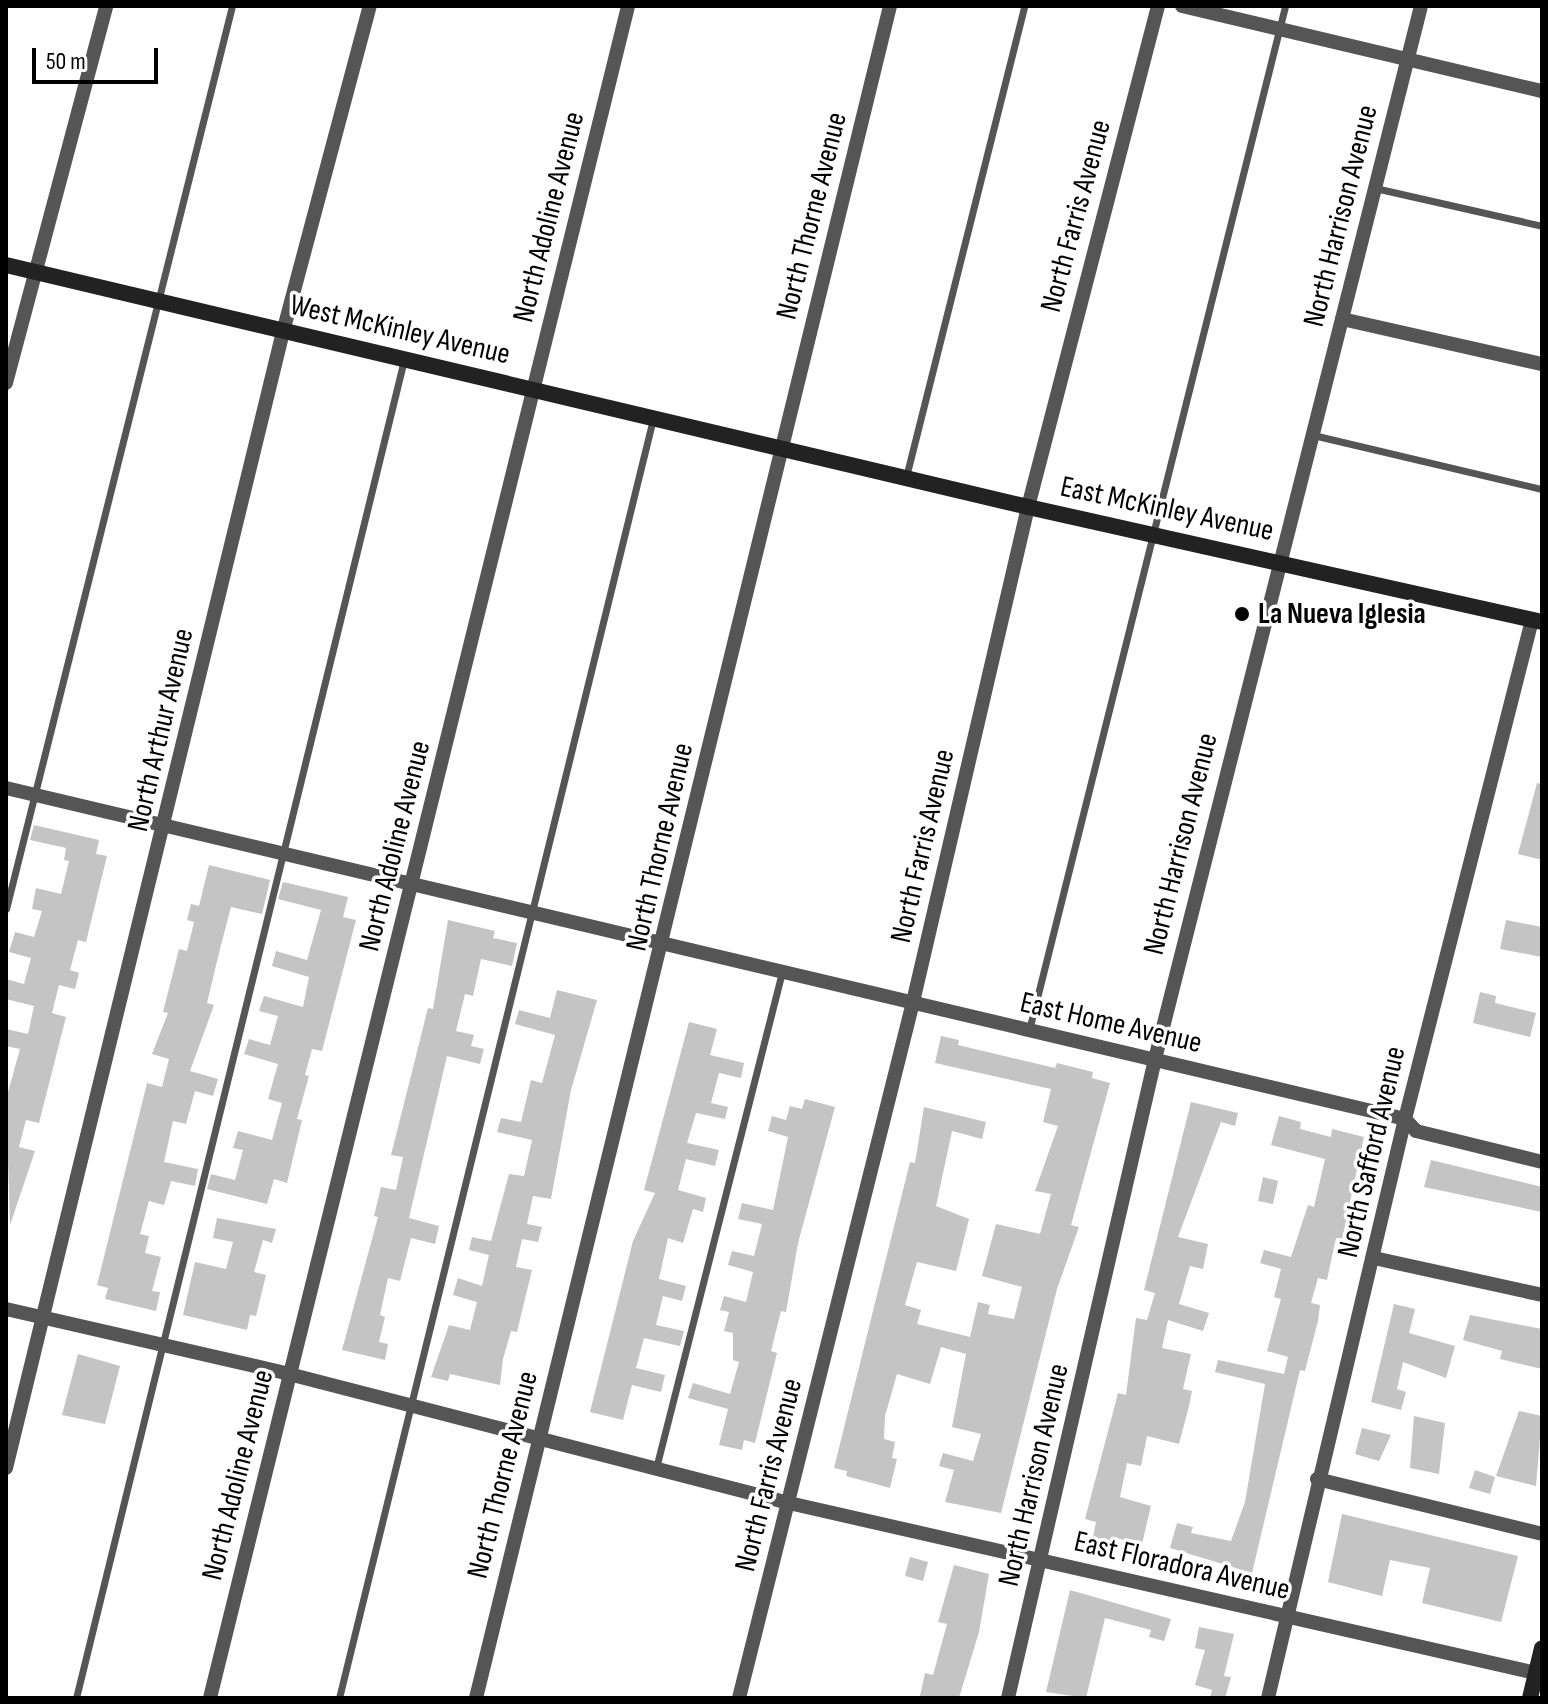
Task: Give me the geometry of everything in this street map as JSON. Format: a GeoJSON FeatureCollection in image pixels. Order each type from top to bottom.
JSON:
{"type":"FeatureCollection","features":[{"type":"Feature","properties":{"kind":"main road","name":"West McKinley Avenue"},"geometry":{"type":"LineString","coordinates":[[6,265],[781,449]]}},
{"type":"Feature","properties":{"kind":"main road","name":"East McKinley Avenue"},"geometry":{"type":"LineString","coordinates":[[781,449],[1537,621]]}},
{"type":"Feature","properties":{"kind":"main road"},"geometry":{"type":"LineString","coordinates":[[1530,1698],[1542,1648]]}},
{"type":"Feature","properties":{"kind":"street"},"geometry":{"type":"LineString","coordinates":[[6,383],[106,6]]}},
{"type":"Feature","properties":{"kind":"street","name":"North Arthur Avenue"},"geometry":{"type":"LineString","coordinates":[[6,1468],[283,332],[370,6]]}},
{"type":"Feature","properties":{"kind":"street","name":"North Adoline Avenue"},"geometry":{"type":"LineString","coordinates":[[210,1698],[628,6]]}},
{"type":"Feature","properties":{"kind":"street","name":"North Thorne Avenue"},"geometry":{"type":"LineString","coordinates":[[476,1698],[538,1437],[664,946],[781,449],[890,6]]}},
{"type":"Feature","properties":{"kind":"street","name":"North Farris Avenue"},"geometry":{"type":"LineString","coordinates":[[739,1698],[913,1002],[1028,507],[1158,6]]}},
{"type":"Feature","properties":{"kind":"street"},"geometry":{"type":"LineString","coordinates":[[1182,6],[1542,91]]}},
{"type":"Feature","properties":{"kind":"street","name":"North Harrison Avenue"},"geometry":{"type":"LineString","coordinates":[[1008,1698],[1042,1562],[1155,1059],[1277,562],[1421,6]]}},
{"type":"Feature","properties":{"kind":"street"},"geometry":{"type":"LineString","coordinates":[[1342,319],[1542,364]]}},
{"type":"Feature","properties":{"kind":"street","name":"North Safford Avenue"},"geometry":{"type":"LineString","coordinates":[[1268,1698],[1289,1617],[1317,1479],[1374,1258],[1405,1119],[1537,621]]}},
{"type":"Feature","properties":{"kind":"street","name":"East Home Avenue"},"geometry":{"type":"LineString","coordinates":[[6,788],[164,828],[1405,1119],[1416,1131],[1542,1162]]}},
{"type":"Feature","properties":{"kind":"street"},"geometry":{"type":"LineString","coordinates":[[1374,1258],[1542,1295]]}},
{"type":"Feature","properties":{"kind":"street","name":"East Floradora Avenue"},"geometry":{"type":"LineString","coordinates":[[6,1309],[289,1374],[789,1503],[1536,1673]]}},
{"type":"Feature","properties":{"kind":"street"},"geometry":{"type":"LineString","coordinates":[[1317,1479],[1542,1534]]}},
{"type":"Feature","properties":{"kind":"lane"},"geometry":{"type":"LineString","coordinates":[[6,909],[232,6]]}},
{"type":"Feature","properties":{"kind":"lane"},"geometry":{"type":"LineString","coordinates":[[906,478],[1024,6]]}},
{"type":"Feature","properties":{"kind":"lane"},"geometry":{"type":"LineString","coordinates":[[1029,1032],[1285,6]]}},
{"type":"Feature","properties":{"kind":"lane"},"geometry":{"type":"LineString","coordinates":[[1375,188],[1542,226]]}},
{"type":"Feature","properties":{"kind":"lane"},"geometry":{"type":"LineString","coordinates":[[76,1698],[160,1345],[404,360]]}},
{"type":"Feature","properties":{"kind":"lane"},"geometry":{"type":"LineString","coordinates":[[339,1698],[653,419]]}},
{"type":"Feature","properties":{"kind":"lane"},"geometry":{"type":"LineString","coordinates":[[1311,435],[1542,489]]}},
{"type":"Feature","properties":{"kind":"lane"},"geometry":{"type":"LineString","coordinates":[[656,1468],[782,972]]}},
{"type":"Feature","properties":{"kind":"building"},"geometry":{"type":"Polygon","coordinates":[[[1537,783],[1542,784],[1542,860],[1518,854],[1537,783]]]}},
{"type":"Feature","properties":{"kind":"building"},"geometry":{"type":"Polygon","coordinates":[[[34,825],[99,840],[96,854],[107,856],[86,942],[78,940],[70,970],[79,973],[75,989],[59,985],[52,1013],[66,1017],[39,1123],[26,1120],[19,1147],[35,1151],[10,1225],[6,1099],[20,1049],[6,1046],[6,1029],[28,1034],[34,1006],[6,999],[6,979],[24,984],[31,958],[9,952],[15,932],[34,937],[42,911],[32,909],[36,888],[61,894],[69,861],[64,860],[66,848],[30,840],[34,825]]]}},
{"type":"Feature","properties":{"kind":"building"},"geometry":{"type":"Polygon","coordinates":[[[209,865],[270,880],[262,914],[231,907],[207,1003],[214,1005],[190,1071],[218,1079],[213,1096],[195,1091],[186,1124],[173,1121],[164,1162],[198,1169],[195,1186],[171,1181],[164,1205],[149,1201],[140,1234],[149,1236],[145,1253],[161,1257],[152,1291],[160,1292],[156,1311],[105,1299],[108,1288],[97,1285],[147,1083],[162,1087],[169,1059],[152,1054],[168,1013],[163,1012],[179,949],[187,951],[194,922],[187,920],[191,904],[199,906],[209,865]]]}},
{"type":"Feature","properties":{"kind":"building"},"geometry":{"type":"Polygon","coordinates":[[[283,882],[348,897],[343,917],[356,920],[322,1051],[312,1049],[305,1075],[309,1076],[297,1119],[302,1120],[287,1183],[274,1179],[267,1204],[207,1189],[211,1174],[235,1180],[243,1150],[233,1148],[238,1131],[272,1140],[282,1103],[268,1099],[278,1064],[244,1054],[249,1039],[270,1045],[278,1016],[259,1011],[264,996],[303,1007],[309,977],[272,966],[276,951],[307,960],[321,910],[278,899],[283,882]]]}},
{"type":"Feature","properties":{"kind":"building"},"geometry":{"type":"Polygon","coordinates":[[[448,920],[495,931],[493,938],[517,943],[512,966],[481,959],[473,996],[465,994],[456,1031],[474,1035],[471,1046],[484,1049],[480,1064],[447,1056],[409,1218],[439,1226],[435,1244],[411,1238],[400,1281],[388,1278],[380,1315],[385,1317],[379,1342],[388,1344],[385,1360],[342,1350],[378,1217],[374,1216],[381,1187],[396,1190],[403,1157],[391,1155],[428,1008],[433,1009],[448,920]]]}},
{"type":"Feature","properties":{"kind":"building"},"geometry":{"type":"Polygon","coordinates":[[[1506,920],[1542,927],[1542,957],[1500,949],[1506,920]]]}},
{"type":"Feature","properties":{"kind":"building"},"geometry":{"type":"Polygon","coordinates":[[[557,990],[597,1000],[571,1090],[551,1199],[533,1196],[527,1224],[542,1227],[538,1242],[522,1239],[516,1267],[532,1270],[517,1332],[511,1331],[503,1359],[500,1385],[450,1374],[448,1381],[431,1377],[449,1325],[470,1330],[477,1302],[453,1295],[458,1278],[482,1286],[489,1255],[469,1250],[472,1237],[491,1241],[509,1174],[524,1176],[532,1140],[497,1132],[501,1118],[521,1122],[531,1080],[542,1083],[555,1035],[515,1024],[519,1010],[550,1018],[557,990]]]}},
{"type":"Feature","properties":{"kind":"building"},"geometry":{"type":"Polygon","coordinates":[[[1480,992],[1496,996],[1495,1003],[1536,1013],[1530,1037],[1473,1023],[1480,992]]]}},
{"type":"Feature","properties":{"kind":"building"},"geometry":{"type":"Polygon","coordinates":[[[689,1022],[717,1029],[710,1055],[744,1063],[741,1078],[719,1073],[711,1103],[728,1107],[725,1119],[696,1113],[687,1143],[719,1150],[715,1166],[686,1159],[678,1190],[706,1198],[703,1212],[693,1209],[683,1243],[668,1238],[659,1279],[686,1286],[682,1301],[663,1296],[656,1325],[684,1331],[680,1346],[644,1338],[636,1368],[665,1375],[661,1392],[632,1385],[623,1420],[590,1412],[633,1241],[655,1193],[644,1190],[689,1022]]]}},
{"type":"Feature","properties":{"kind":"building"},"geometry":{"type":"Polygon","coordinates":[[[941,1036],[959,1040],[958,1045],[1055,1068],[1057,1063],[1093,1072],[1092,1078],[1110,1083],[1071,1225],[1079,1227],[1057,1289],[1001,1513],[945,1502],[954,1470],[939,1466],[943,1453],[973,1461],[981,1434],[952,1427],[966,1354],[941,1347],[930,1384],[897,1374],[885,1416],[884,1439],[895,1442],[892,1458],[897,1459],[890,1488],[846,1476],[847,1471],[834,1468],[910,1162],[915,1163],[924,1107],[986,1122],[982,1139],[952,1131],[936,1206],[969,1219],[956,1271],[917,1262],[905,1305],[921,1310],[917,1324],[970,1337],[978,1302],[990,1305],[988,1314],[1014,1319],[1022,1287],[982,1276],[996,1224],[1040,1234],[1051,1194],[1035,1191],[1058,1126],[1043,1122],[1051,1089],[935,1063],[941,1036]]]}},
{"type":"Feature","properties":{"kind":"building"},"geometry":{"type":"Polygon","coordinates":[[[805,1099],[835,1107],[798,1243],[786,1312],[781,1311],[771,1351],[777,1353],[755,1443],[744,1440],[742,1450],[719,1445],[728,1409],[688,1398],[693,1383],[730,1394],[739,1362],[733,1360],[733,1333],[724,1331],[729,1312],[720,1310],[724,1296],[746,1302],[753,1272],[728,1265],[732,1251],[754,1256],[762,1224],[738,1219],[742,1203],[773,1210],[788,1137],[768,1131],[772,1116],[786,1120],[790,1106],[802,1109],[805,1099]]]}},
{"type":"Feature","properties":{"kind":"building"},"geometry":{"type":"Polygon","coordinates":[[[1191,1102],[1238,1113],[1235,1126],[1221,1122],[1178,1237],[1208,1244],[1203,1269],[1190,1266],[1179,1304],[1209,1313],[1203,1331],[1168,1320],[1162,1348],[1191,1354],[1183,1389],[1192,1391],[1189,1406],[1179,1444],[1147,1436],[1141,1466],[1127,1463],[1120,1497],[1151,1506],[1142,1544],[1116,1538],[1115,1542],[1093,1537],[1096,1522],[1085,1519],[1118,1393],[1126,1395],[1136,1318],[1147,1320],[1155,1293],[1144,1290],[1191,1102]]]}},
{"type":"Feature","properties":{"kind":"building"},"geometry":{"type":"Polygon","coordinates":[[[1279,1116],[1301,1122],[1300,1129],[1331,1137],[1332,1129],[1364,1137],[1342,1239],[1336,1238],[1327,1280],[1318,1278],[1311,1303],[1320,1305],[1318,1321],[1305,1371],[1300,1370],[1252,1573],[1170,1548],[1177,1523],[1193,1527],[1191,1533],[1231,1541],[1245,1502],[1265,1384],[1215,1372],[1218,1360],[1284,1374],[1288,1357],[1267,1351],[1281,1299],[1274,1297],[1281,1269],[1260,1263],[1264,1250],[1291,1257],[1308,1205],[1314,1207],[1325,1159],[1271,1145],[1279,1116]]]}},
{"type":"Feature","properties":{"kind":"building"},"geometry":{"type":"Polygon","coordinates":[[[1431,1160],[1542,1187],[1542,1212],[1424,1187],[1431,1160]]]}},
{"type":"Feature","properties":{"kind":"building"},"geometry":{"type":"Polygon","coordinates":[[[1263,1177],[1278,1181],[1273,1204],[1258,1201],[1263,1177]]]}},
{"type":"Feature","properties":{"kind":"building"},"geometry":{"type":"Polygon","coordinates":[[[217,1218],[276,1229],[272,1243],[263,1240],[254,1272],[266,1275],[256,1316],[250,1315],[247,1330],[183,1315],[195,1262],[226,1269],[233,1242],[213,1238],[217,1218]]]}},
{"type":"Feature","properties":{"kind":"building"},"geometry":{"type":"Polygon","coordinates":[[[1394,1304],[1415,1309],[1409,1333],[1455,1346],[1446,1378],[1403,1362],[1397,1389],[1406,1392],[1401,1410],[1371,1402],[1394,1304]]]}},
{"type":"Feature","properties":{"kind":"building"},"geometry":{"type":"Polygon","coordinates":[[[1470,1315],[1542,1329],[1542,1369],[1500,1359],[1502,1351],[1463,1340],[1470,1315]]]}},
{"type":"Feature","properties":{"kind":"building"},"geometry":{"type":"Polygon","coordinates":[[[78,1354],[120,1366],[105,1424],[62,1415],[78,1354]]]}},
{"type":"Feature","properties":{"kind":"building"},"geometry":{"type":"Polygon","coordinates":[[[1519,1411],[1542,1416],[1536,1486],[1496,1476],[1519,1411]]]}},
{"type":"Feature","properties":{"kind":"building"},"geometry":{"type":"Polygon","coordinates":[[[1414,1416],[1445,1423],[1439,1474],[1410,1468],[1414,1416]]]}},
{"type":"Feature","properties":{"kind":"building"},"geometry":{"type":"Polygon","coordinates":[[[1362,1428],[1391,1435],[1379,1461],[1355,1454],[1362,1428]]]}},
{"type":"Feature","properties":{"kind":"building"},"geometry":{"type":"Polygon","coordinates":[[[1475,1470],[1495,1477],[1490,1494],[1469,1488],[1475,1470]]]}},
{"type":"Feature","properties":{"kind":"building"},"geometry":{"type":"Polygon","coordinates":[[[1342,1514],[1518,1556],[1501,1622],[1422,1603],[1430,1568],[1390,1560],[1382,1596],[1328,1582],[1342,1514]]]}},
{"type":"Feature","properties":{"kind":"building"},"geometry":{"type":"Polygon","coordinates":[[[910,1557],[928,1562],[923,1581],[905,1576],[910,1557]]]}},
{"type":"Feature","properties":{"kind":"building"},"geometry":{"type":"Polygon","coordinates":[[[954,1565],[989,1574],[979,1632],[959,1698],[920,1696],[925,1673],[933,1675],[947,1624],[938,1622],[954,1565]]]}},
{"type":"Feature","properties":{"kind":"building"},"geometry":{"type":"Polygon","coordinates":[[[1070,1590],[1171,1619],[1164,1641],[1149,1637],[1151,1630],[1105,1618],[1086,1698],[1046,1692],[1070,1590]]]}},
{"type":"Feature","properties":{"kind":"building"},"geometry":{"type":"Polygon","coordinates":[[[1199,1627],[1234,1634],[1224,1676],[1231,1677],[1225,1698],[1210,1698],[1212,1690],[1195,1685],[1205,1650],[1195,1648],[1199,1627]]]}},
{"type":"Feature","properties":{"kind":"place","name":"La Nueva Iglesia"},"geometry":{"type":"Point","coordinates":[1242,614]}}]}
